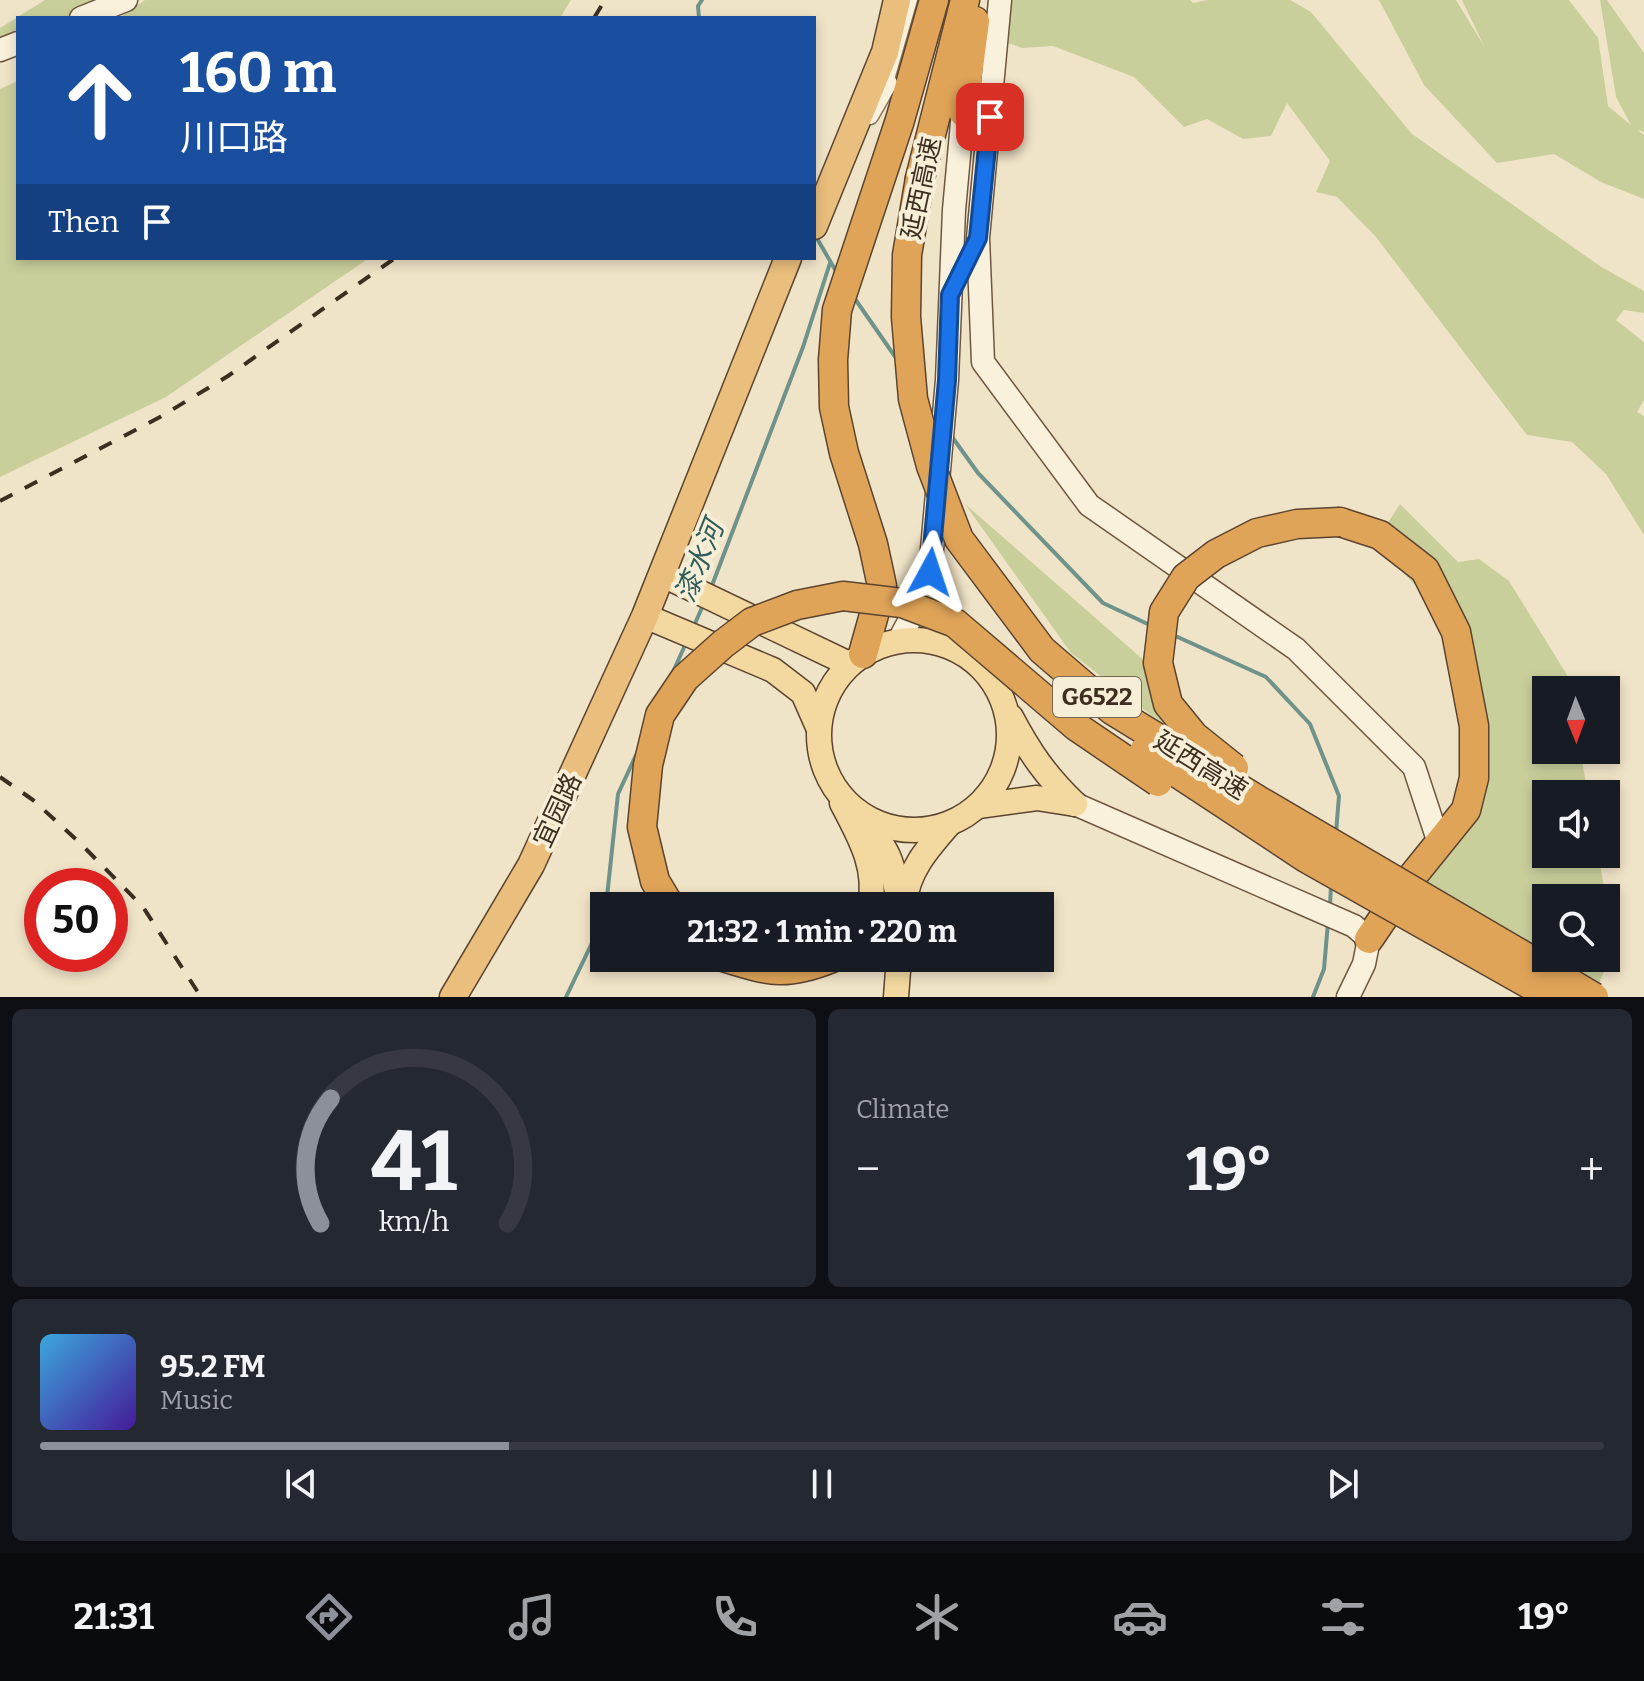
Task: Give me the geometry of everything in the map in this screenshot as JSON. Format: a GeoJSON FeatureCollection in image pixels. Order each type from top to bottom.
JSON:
{"type":"FeatureCollection","features":[{"type":"Feature","properties":{"kind":"highway"},"geometry":{"type":"LineString","coordinates":[[816,218],[824,187],[868,70],[887,0]]}},
{"type":"Feature","properties":{"kind":"highway"},"geometry":{"type":"LineString","coordinates":[[824,187],[885,52],[897,0]]}},
{"type":"Feature","properties":{"kind":"highway"},"geometry":{"type":"LineString","coordinates":[[856,659],[882,586],[834,407],[833,360],[837,310],[900,120],[934,0]]}},
{"type":"Feature","properties":{"kind":"highway","name":"延西高速"},"geometry":{"type":"LineString","coordinates":[[945,0],[911,176],[906,317],[913,399],[931,466],[959,539],[1042,650],[1112,710],[1258,800],[1595,997]]}},
{"type":"Feature","properties":{"kind":"highway","name":"延西高速"},"geometry":{"type":"LineString","coordinates":[[965,0],[887,253],[886,318],[894,402],[912,472],[941,548],[1027,662],[1086,710],[1306,858],[1552,997]]}},
{"type":"Feature","properties":{"kind":"highway"},"geometry":{"type":"LineString","coordinates":[[963,112],[977,0]]}},
{"type":"Feature","properties":{"kind":"highway"},"geometry":{"type":"LineString","coordinates":[[689,518],[787,260]]}},
{"type":"Feature","properties":{"kind":"highway"},"geometry":{"type":"LineString","coordinates":[[689,518],[800,260]]}},
{"type":"Feature","properties":{"kind":"highway","name":"宜园路"},"geometry":{"type":"LineString","coordinates":[[453,997],[531,865],[689,518]]}},
{"type":"Feature","properties":{"kind":"highway"},"geometry":{"type":"LineString","coordinates":[[1362,933],[1439,843],[1466,810],[1474,778],[1474,726],[1456,632],[1425,570],[1380,535],[1340,522],[1297,524],[1257,533],[1216,554],[1186,577],[1164,612],[1158,663],[1168,704],[1194,736],[1240,773],[1509,927],[1532,945]]}},
{"type":"Feature","properties":{"kind":"highway"},"geometry":{"type":"LineString","coordinates":[[662,892],[655,881],[642,827],[648,765],[660,715],[685,678],[752,622],[797,605],[843,596],[902,603],[955,623],[1077,727],[1141,772],[1228,825],[1306,858]]}},
{"type":"Feature","properties":{"kind":"highway"},"geometry":{"type":"LineString","coordinates":[[1565,972],[1595,997]]}},
{"type":"Feature","properties":{"kind":"main road"},"geometry":{"type":"LineString","coordinates":[[86,16],[126,0]]}},
{"type":"Feature","properties":{"kind":"main road"},"geometry":{"type":"LineString","coordinates":[[1000,0],[978,238],[983,362],[1089,505],[1296,649],[1414,767],[1439,843]]}},
{"type":"Feature","properties":{"kind":"main road"},"geometry":{"type":"LineString","coordinates":[[899,640],[924,593],[930,572],[947,380],[954,210],[963,112]]}},
{"type":"Feature","properties":{"kind":"main road"},"geometry":{"type":"LineString","coordinates":[[950,295],[978,238]]}},
{"type":"Feature","properties":{"kind":"main road"},"geometry":{"type":"LineString","coordinates":[[930,572],[937,595],[987,672],[1029,753],[1048,778],[1075,804]]}},
{"type":"Feature","properties":{"kind":"main road"},"geometry":{"type":"LineString","coordinates":[[663,575],[800,640],[856,659]]}},
{"type":"Feature","properties":{"kind":"main road"},"geometry":{"type":"LineString","coordinates":[[645,616],[773,670],[803,693],[818,727]]}},
{"type":"Feature","properties":{"kind":"main road"},"geometry":{"type":"LineString","coordinates":[[872,892],[867,850],[827,777],[819,753],[818,727],[828,693],[856,659],[899,640],[931,641],[952,648],[987,672]]}},
{"type":"Feature","properties":{"kind":"main road"},"geometry":{"type":"LineString","coordinates":[[906,892],[920,857],[949,824],[978,806],[996,785],[1007,760],[1010,734],[1006,707]]}},
{"type":"Feature","properties":{"kind":"main road"},"geometry":{"type":"LineString","coordinates":[[827,777],[839,795],[881,840],[894,867],[899,892]]}},
{"type":"Feature","properties":{"kind":"main road"},"geometry":{"type":"LineString","coordinates":[[978,806],[1037,798],[1075,804],[1362,933],[1364,964],[1348,997]]}},
{"type":"Feature","properties":{"kind":"main road"},"geometry":{"type":"LineString","coordinates":[[854,810],[876,823],[900,830],[925,830],[949,824]]}},
{"type":"Feature","properties":{"kind":"main road"},"geometry":{"type":"LineString","coordinates":[[896,997],[898,972]]}},
{"type":"Feature","properties":{"kind":"street"},"geometry":{"type":"LineString","coordinates":[[824,187],[889,83]]}},
{"type":"Feature","properties":{"kind":"lane"},"geometry":{"type":"LineString","coordinates":[[889,83],[913,0]]}},
{"type":"Feature","properties":{"kind":"green space"},"geometry":{"type":"Polygon","coordinates":[[[45,0],[93,0],[69,16],[19,16],[45,0]]]}},
{"type":"Feature","properties":{"kind":"green space"},"geometry":{"type":"Polygon","coordinates":[[[145,0],[571,0],[561,16],[122,16],[145,0]]]}},
{"type":"Feature","properties":{"kind":"green space"},"geometry":{"type":"Polygon","coordinates":[[[1007,0],[1190,0],[1193,3],[1207,0],[1290,0],[1311,12],[1412,134],[1600,266],[1644,291],[1644,313],[1624,310],[1616,320],[1644,342],[1644,400],[1637,412],[1644,416],[1644,535],[1606,474],[1572,442],[1527,435],[1376,237],[1337,197],[1316,192],[1330,161],[1287,103],[1271,136],[1243,139],[1207,119],[1184,127],[1134,77],[1053,46],[1022,48],[1003,41],[1007,0]]]}},
{"type":"Feature","properties":{"kind":"green space"},"geometry":{"type":"Polygon","coordinates":[[[1379,0],[1456,0],[1484,46],[1462,0],[1569,0],[1598,38],[1608,106],[1631,125],[1616,97],[1600,0],[1607,0],[1644,53],[1644,132],[1638,130],[1644,135],[1644,199],[1601,182],[1554,154],[1497,163],[1424,85],[1379,0]]]}},
{"type":"Feature","properties":{"kind":"green space"},"geometry":{"type":"Polygon","coordinates":[[[16,18],[16,52],[0,63],[0,28],[16,18]]]}},
{"type":"Feature","properties":{"kind":"green space"},"geometry":{"type":"Polygon","coordinates":[[[16,82],[16,260],[366,260],[166,397],[0,477],[0,89],[16,82]]]}},
{"type":"Feature","properties":{"kind":"green space"},"geometry":{"type":"Polygon","coordinates":[[[965,504],[1155,670],[1191,746],[1071,653],[965,504]]]}},
{"type":"Feature","properties":{"kind":"green space"},"geometry":{"type":"Polygon","coordinates":[[[1400,504],[1458,562],[1479,559],[1509,581],[1567,675],[1532,676],[1532,764],[1583,764],[1585,780],[1532,780],[1532,868],[1601,868],[1603,884],[1532,884],[1532,947],[1423,881],[1472,806],[1478,734],[1435,606],[1375,543],[1400,504]]]}},
{"type":"Feature","properties":{"kind":"green space"},"geometry":{"type":"Polygon","coordinates":[[[1575,972],[1604,972],[1598,986],[1575,972]]]}},
{"type":"Feature","properties":{"kind":"waterway","name":"漆水河"},"geometry":{"type":"LineString","coordinates":[[699,16],[698,6],[702,0]]}},
{"type":"Feature","properties":{"kind":"waterway","name":"漆水河"},"geometry":{"type":"LineString","coordinates":[[816,237],[837,273]]}},
{"type":"Feature","properties":{"kind":"waterway","name":"漆水河"},"geometry":{"type":"LineString","coordinates":[[711,588],[803,347],[830,263]]}},
{"type":"Feature","properties":{"kind":"waterway"},"geometry":{"type":"LineString","coordinates":[[853,296],[896,358]]}},
{"type":"Feature","properties":{"kind":"waterway"},"geometry":{"type":"LineString","coordinates":[[950,434],[978,473],[1103,603],[1152,626]]}},
{"type":"Feature","properties":{"kind":"waterway","name":"漆水河"},"geometry":{"type":"LineString","coordinates":[[693,628],[704,603]]}},
{"type":"Feature","properties":{"kind":"waterway"},"geometry":{"type":"LineString","coordinates":[[1171,634],[1266,677],[1310,724],[1339,796],[1336,833]]}},
{"type":"Feature","properties":{"kind":"waterway","name":"漆水河"},"geometry":{"type":"LineString","coordinates":[[673,672],[686,643]]}},
{"type":"Feature","properties":{"kind":"waterway","name":"漆水河"},"geometry":{"type":"LineString","coordinates":[[608,892],[618,794],[637,753]]}},
{"type":"Feature","properties":{"kind":"waterway"},"geometry":{"type":"LineString","coordinates":[[1330,905],[1331,886]]}},
{"type":"Feature","properties":{"kind":"waterway"},"geometry":{"type":"LineString","coordinates":[[1313,997],[1324,969],[1328,922]]}},
{"type":"Feature","properties":{"kind":"waterway","name":"漆水河"},"geometry":{"type":"LineString","coordinates":[[566,997],[590,947]]}},
{"type":"Feature","properties":{"kind":"railway"},"geometry":{"type":"LineString","coordinates":[[595,16],[605,0]]}},
{"type":"Feature","properties":{"kind":"railway"},"geometry":{"type":"LineString","coordinates":[[0,501],[160,417],[228,376],[392,260]]}},
{"type":"Feature","properties":{"kind":"railway"},"geometry":{"type":"LineString","coordinates":[[0,777],[33,800],[143,907],[201,997]]}},
{"type":"Feature","properties":{"kind":"route"},"geometry":{"type":"LineString","coordinates":[[930,572],[947,380],[950,295],[978,238],[990,117]]}}]}
